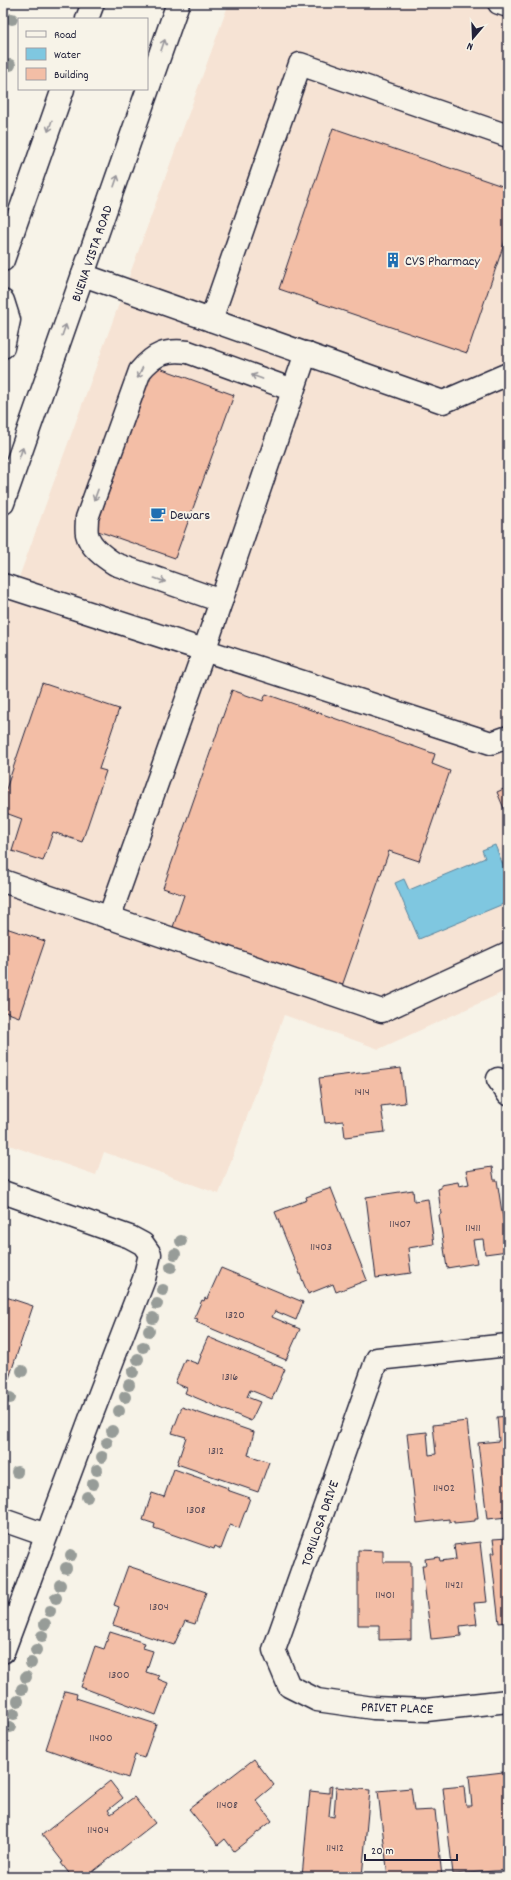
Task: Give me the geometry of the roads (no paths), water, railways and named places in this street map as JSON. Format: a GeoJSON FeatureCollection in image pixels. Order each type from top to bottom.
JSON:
{"type":"FeatureCollection","features":[{"type":"Feature","properties":{"kind":"main road"},"geometry":{"type":"LineString","coordinates":[[87,18],[93,3]]}},
{"type":"Feature","properties":{"kind":"main road","name":"BUENA VISTA ROAD"},"geometry":{"type":"LineString","coordinates":[[148,89],[178,3]]}},
{"type":"Feature","properties":{"kind":"main road"},"geometry":{"type":"LineString","coordinates":[[499,3],[508,6]]}},
{"type":"Feature","properties":{"kind":"main road"},"geometry":{"type":"LineString","coordinates":[[211,320],[300,64],[508,136]]}},
{"type":"Feature","properties":{"kind":"main road"},"geometry":{"type":"LineString","coordinates":[[3,260],[63,90]]}},
{"type":"Feature","properties":{"kind":"main road","name":"BUENA VISTA ROAD"},"geometry":{"type":"LineString","coordinates":[[3,503],[148,90]]}},
{"type":"Feature","properties":{"kind":"main road"},"geometry":{"type":"LineString","coordinates":[[83,276],[443,402],[508,374]]}},
{"type":"Feature","properties":{"kind":"main road"},"geometry":{"type":"LineString","coordinates":[[3,300],[9,320],[3,347]]}},
{"type":"Feature","properties":{"kind":"main road"},"geometry":{"type":"LineString","coordinates":[[221,601],[133,571],[103,557],[94,547],[87,534],[88,518],[140,371],[149,361],[159,355],[173,350],[188,352],[293,390]]}},
{"type":"Feature","properties":{"kind":"main road"},"geometry":{"type":"LineString","coordinates":[[109,918],[204,651],[306,353]]}},
{"type":"Feature","properties":{"kind":"main road"},"geometry":{"type":"LineString","coordinates":[[3,585],[491,744],[508,737]]}},
{"type":"Feature","properties":{"kind":"main road"},"geometry":{"type":"LineString","coordinates":[[3,881],[382,1011],[508,953]]}},
{"type":"Feature","properties":{"kind":"main road"},"geometry":{"type":"LineString","coordinates":[[3,1192],[130,1237],[143,1244],[150,1254],[144,1279],[3,1652]]}},
{"type":"Feature","properties":{"kind":"main road","name":"TORULOSA DRIVE"},"geometry":{"type":"LineString","coordinates":[[289,1686],[274,1650],[377,1359],[508,1345]]}},
{"type":"Feature","properties":{"kind":"main road"},"geometry":{"type":"LineString","coordinates":[[3,1520],[46,1535]]}},
{"type":"Feature","properties":{"kind":"main road","name":"PRIVET PLACE"},"geometry":{"type":"LineString","coordinates":[[289,1686],[317,1700],[373,1708],[426,1710],[508,1701]]}},
{"type":"Feature","properties":{"kind":"water"},"geometry":{"type":"Polygon","coordinates":[[[495,845],[508,877],[508,902],[419,939],[395,883],[404,879],[409,890],[485,858],[482,850],[495,845]]]}},
{"type":"Feature","properties":{"kind":"place","name":"CVS Pharmacy"},"geometry":{"type":"Point","coordinates":[393,260]}},
{"type":"Feature","properties":{"kind":"place","name":"Dewars"},"geometry":{"type":"Point","coordinates":[158,514]}}]}
